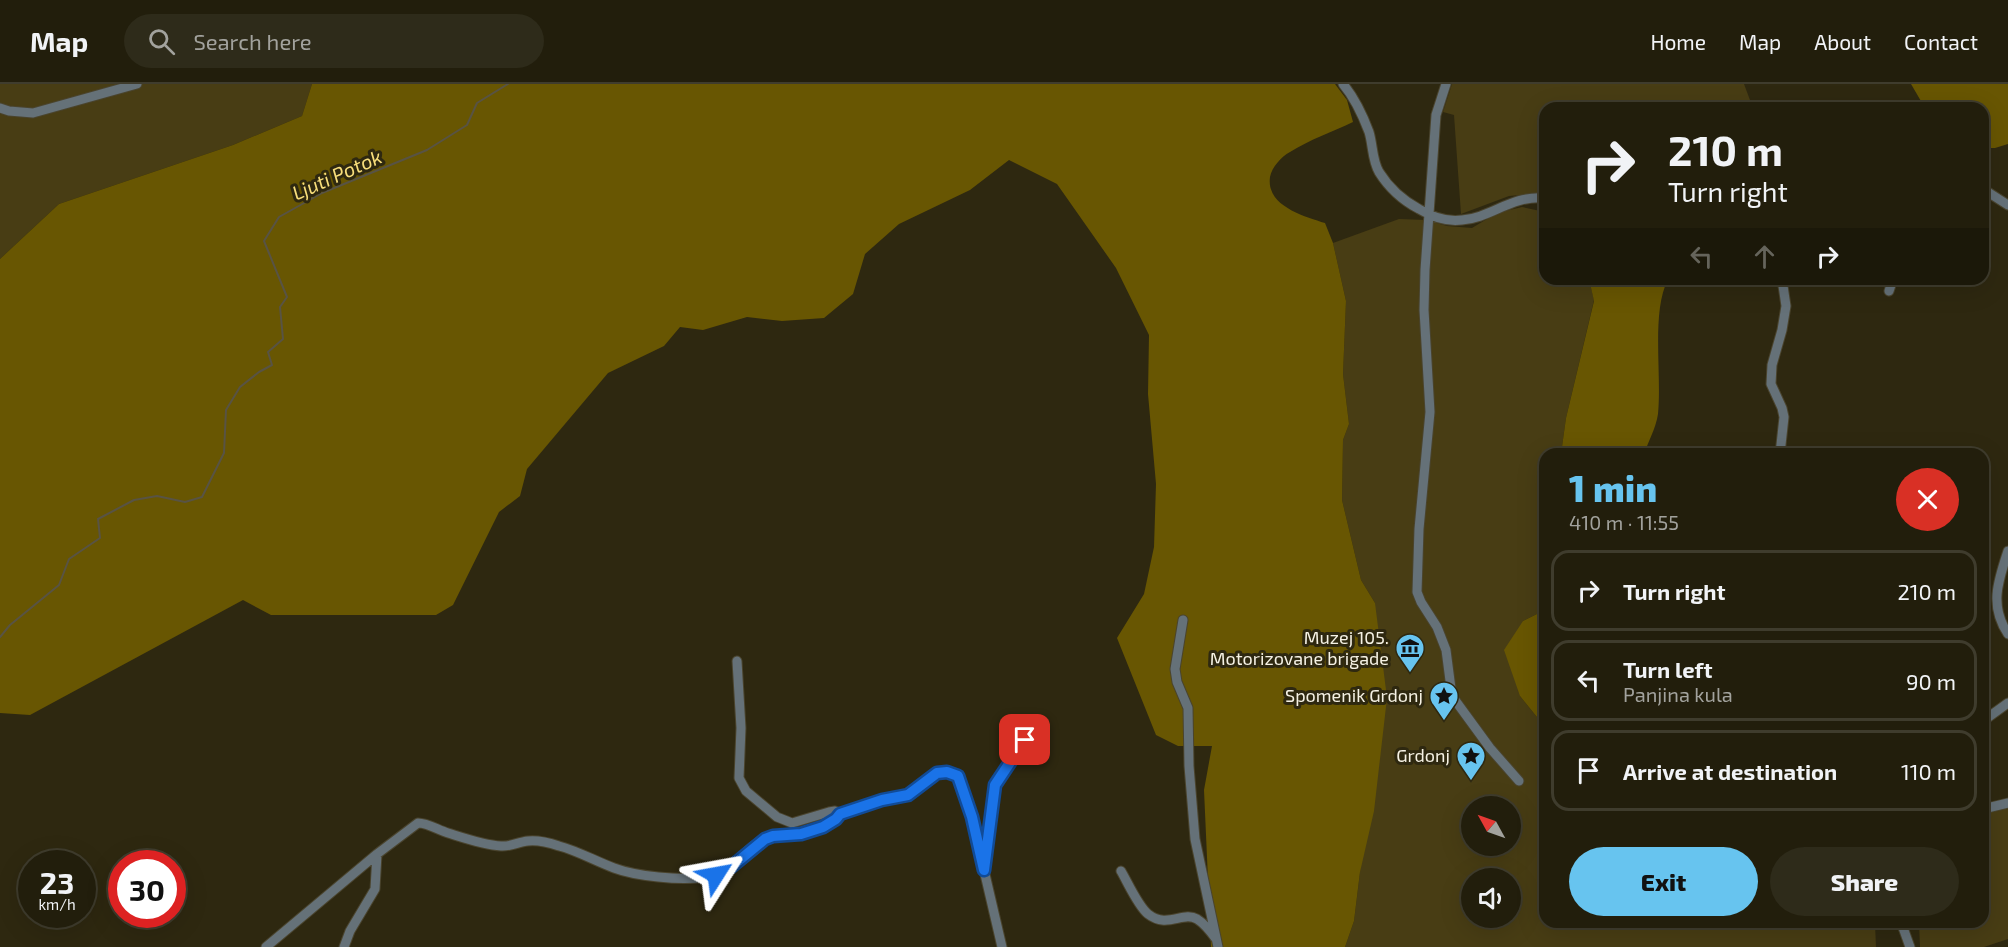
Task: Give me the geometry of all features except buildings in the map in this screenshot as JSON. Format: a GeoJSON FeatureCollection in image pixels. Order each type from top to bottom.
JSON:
{"type":"FeatureCollection","features":[{"type":"Feature","properties":{"kind":"street"},"geometry":{"type":"LineString","coordinates":[[0,108],[33,113],[137,84]]}},
{"type":"Feature","properties":{"kind":"street"},"geometry":{"type":"LineString","coordinates":[[1343,84],[1358,108],[1369,133],[1378,170],[1392,190],[1430,216],[1447,220],[1464,220],[1525,198],[1539,198]]}},
{"type":"Feature","properties":{"kind":"street"},"geometry":{"type":"LineString","coordinates":[[1446,84],[1436,115],[1424,310],[1430,412],[1419,529],[1417,592],[1421,603],[1437,627],[1446,650],[1452,696],[1490,748],[1519,781]]}},
{"type":"Feature","properties":{"kind":"street"},"geometry":{"type":"LineString","coordinates":[[1989,193],[2008,205]]}},
{"type":"Feature","properties":{"kind":"street"},"geometry":{"type":"LineString","coordinates":[[1781,448],[1784,417],[1772,384],[1772,364],[1786,306],[1783,285]]}},
{"type":"Feature","properties":{"kind":"street"},"geometry":{"type":"LineString","coordinates":[[1889,291],[1891,285]]}},
{"type":"Feature","properties":{"kind":"street"},"geometry":{"type":"LineString","coordinates":[[2008,551],[1999,580],[1996,604],[1997,615],[2008,634]]}},
{"type":"Feature","properties":{"kind":"street"},"geometry":{"type":"LineString","coordinates":[[1183,620],[1175,669],[1176,682],[1188,708],[1189,766],[1195,838],[1218,944]]}},
{"type":"Feature","properties":{"kind":"street"},"geometry":{"type":"LineString","coordinates":[[737,661],[741,728],[739,778],[746,791],[777,817],[792,822],[835,811],[840,814]]}},
{"type":"Feature","properties":{"kind":"street"},"geometry":{"type":"LineString","coordinates":[[1989,717],[2008,703]]}},
{"type":"Feature","properties":{"kind":"street"},"geometry":{"type":"LineString","coordinates":[[984,870],[995,785],[1025,740]]}},
{"type":"Feature","properties":{"kind":"street"},"geometry":{"type":"LineString","coordinates":[[266,947],[377,854],[415,825],[422,823],[447,833],[501,846],[528,841],[551,844],[576,850],[614,868],[636,874],[701,878],[716,875],[731,867],[765,839],[773,836],[801,834],[823,827],[840,814],[882,800],[908,795],[937,773],[947,772],[958,776],[972,817],[1002,947]]}},
{"type":"Feature","properties":{"kind":"street"},"geometry":{"type":"LineString","coordinates":[[1989,807],[2008,803]]}},
{"type":"Feature","properties":{"kind":"street"},"geometry":{"type":"LineString","coordinates":[[344,947],[350,931],[375,889],[377,854]]}},
{"type":"Feature","properties":{"kind":"street"},"geometry":{"type":"LineString","coordinates":[[1121,871],[1149,915],[1173,921],[1187,916],[1195,917],[1203,923],[1218,944]]}},
{"type":"Feature","properties":{"kind":"street"},"geometry":{"type":"LineString","coordinates":[[1903,928],[1910,947]]}},
{"type":"Feature","properties":{"kind":"shaded area"},"geometry":{"type":"Polygon","coordinates":[[[0,84],[312,84],[302,116],[233,145],[59,204],[0,259],[0,84]]]}},
{"type":"Feature","properties":{"kind":"shaded area"},"geometry":{"type":"Polygon","coordinates":[[[312,84],[1335,84],[1347,100],[1353,122],[1305,144],[1280,159],[1271,173],[1270,187],[1280,202],[1288,208],[1325,223],[1333,243],[1346,301],[1343,374],[1349,424],[1343,440],[1342,500],[1361,580],[1375,603],[1387,698],[1374,811],[1360,872],[1354,921],[1345,947],[1211,947],[1204,790],[1212,746],[1178,746],[1156,735],[1117,638],[1144,594],[1154,547],[1156,484],[1148,394],[1149,335],[1116,268],[1057,184],[1009,160],[970,190],[899,224],[865,254],[853,294],[824,318],[782,321],[747,317],[703,330],[680,327],[664,346],[608,373],[527,469],[520,496],[499,512],[453,605],[436,615],[271,615],[243,600],[30,715],[0,713],[0,259],[59,204],[233,145],[302,116],[312,84]]]}},
{"type":"Feature","properties":{"kind":"shaded area"},"geometry":{"type":"Polygon","coordinates":[[[1452,84],[1744,84],[1751,102],[1539,102],[1539,194],[1509,196],[1461,214],[1454,115],[1443,112],[1452,84]]]}},
{"type":"Feature","properties":{"kind":"shaded area"},"geometry":{"type":"Polygon","coordinates":[[[1911,84],[2008,84],[2008,144],[1989,148],[1989,102],[1922,102],[1911,84]]]}},
{"type":"Feature","properties":{"kind":"shaded area"},"geometry":{"type":"Polygon","coordinates":[[[1522,207],[1539,211],[1539,285],[1590,285],[1594,300],[1566,418],[1562,448],[1539,448],[1539,613],[1523,621],[1520,696],[1539,720],[1539,928],[1875,928],[1876,947],[1345,947],[1354,921],[1360,872],[1375,603],[1361,580],[1342,500],[1343,440],[1349,424],[1343,374],[1346,301],[1333,243],[1399,219],[1426,220],[1447,226],[1472,228],[1497,213],[1522,207]]]}},
{"type":"Feature","properties":{"kind":"shaded area"},"geometry":{"type":"Polygon","coordinates":[[[1590,285],[1666,285],[1658,326],[1658,414],[1646,448],[1562,448],[1566,418],[1594,301],[1590,285]]]}},
{"type":"Feature","properties":{"kind":"shaded area"},"geometry":{"type":"Polygon","coordinates":[[[1539,613],[1539,720],[1520,696],[1504,650],[1523,621],[1539,613]]]}},
{"type":"Feature","properties":{"kind":"shaded area"},"geometry":{"type":"Polygon","coordinates":[[[2008,806],[2008,939],[1984,947],[1920,947],[1919,928],[1989,928],[1989,810],[2008,806]]]}},
{"type":"Feature","properties":{"kind":"waterway","name":"Ljuti Potok"},"geometry":{"type":"LineString","coordinates":[[0,637],[10,625],[59,585],[69,559],[100,538],[98,519],[134,500],[157,496],[185,502],[202,497],[224,453],[226,410],[240,387],[272,365],[268,352],[283,339],[280,307],[287,297],[264,241],[279,217],[322,193],[427,150],[467,125],[477,103],[508,84]]}},
{"type":"Feature","properties":{"kind":"place","name":"Muzej 105. Motorizovane brigade"},"geometry":{"type":"Point","coordinates":[1410,674]}},
{"type":"Feature","properties":{"kind":"place","name":"Spomenik Grdonj"},"geometry":{"type":"Point","coordinates":[1444,722]}},
{"type":"Feature","properties":{"kind":"place","name":"Grdonj"},"geometry":{"type":"Point","coordinates":[1471,782]}},
{"type":"Feature","properties":{"kind":"route"},"geometry":{"type":"LineString","coordinates":[[716,875],[731,867],[765,839],[773,836],[801,834],[823,827],[840,814],[882,800],[908,795],[928,777],[947,772],[958,776],[966,796],[984,870],[995,785],[1025,740]]}}]}
